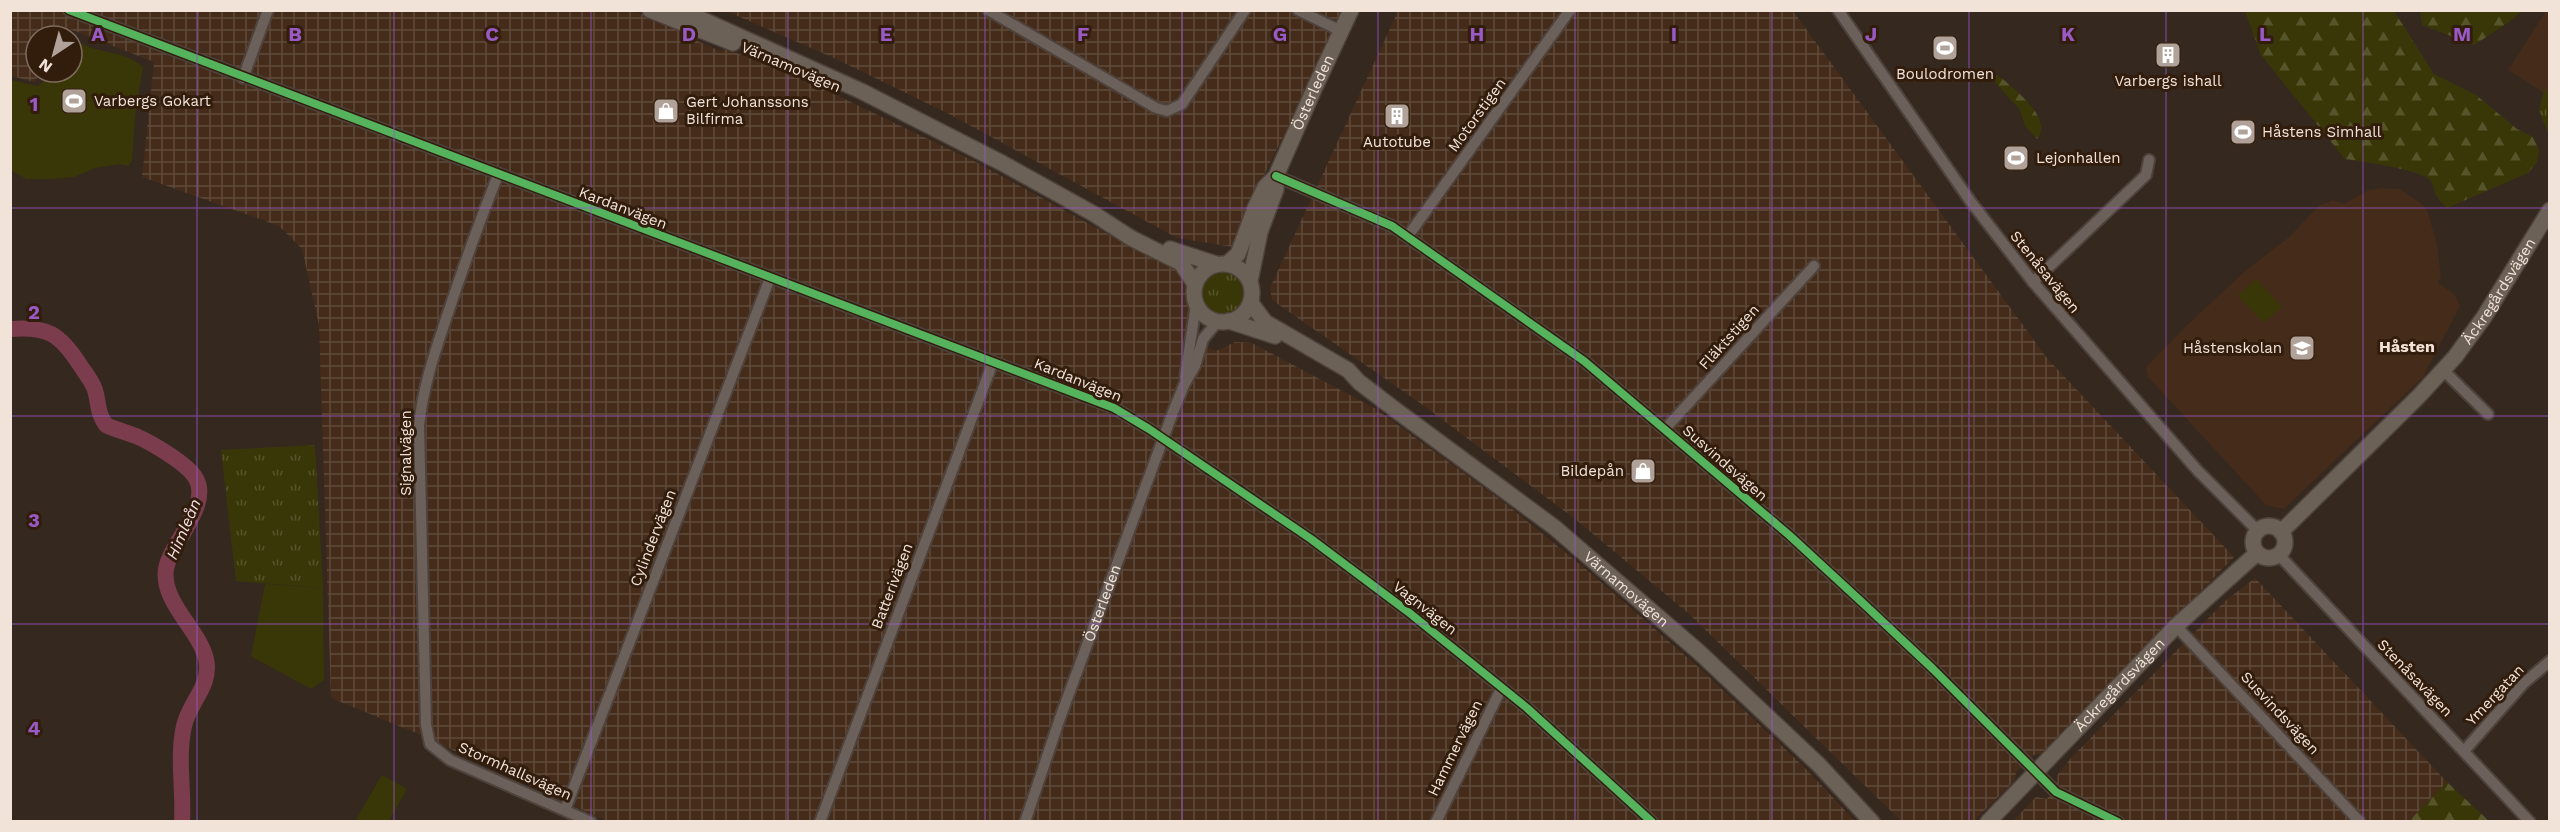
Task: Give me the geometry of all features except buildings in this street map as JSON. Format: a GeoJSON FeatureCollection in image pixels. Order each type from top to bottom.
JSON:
{"type":"FeatureCollection","features":[{"type":"Feature","properties":{"kind":"main road","name":"Österleden"},"geometry":{"type":"LineString","coordinates":[[1222,264],[1238,254],[1264,187],[1276,176],[1352,10]]}},
{"type":"Feature","properties":{"kind":"main road","name":"Värnamovägen"},"geometry":{"type":"LineString","coordinates":[[669,13],[861,91],[1094,214],[1172,250],[1241,270],[1250,281]]}},
{"type":"Feature","properties":{"kind":"main road","name":"Österleden"},"geometry":{"type":"LineString","coordinates":[[1250,281],[1260,232],[1276,189],[1276,176]]}},
{"type":"Feature","properties":{"kind":"main road","name":"Äckregårdsvägen"},"geometry":{"type":"LineString","coordinates":[[2281,532],[2443,370],[2484,317],[2550,210]]}},
{"type":"Feature","properties":{"kind":"main road","name":"Värnamovägen"},"geometry":{"type":"LineString","coordinates":[[1094,214],[1180,263],[1195,284]]}},
{"type":"Feature","properties":{"kind":"main road"},"geometry":{"type":"LineString","coordinates":[[1196,304],[1195,284],[1203,272],[1222,264]]}},
{"type":"Feature","properties":{"kind":"main road"},"geometry":{"type":"LineString","coordinates":[[1224,321],[1242,315],[1251,303],[1250,281]]}},
{"type":"Feature","properties":{"kind":"main road","name":"Värnamovägen"},"geometry":{"type":"LineString","coordinates":[[1251,303],[1265,322],[1348,370],[1359,382]]}},
{"type":"Feature","properties":{"kind":"main road","name":"Värnamovägen"},"geometry":{"type":"LineString","coordinates":[[1196,304],[1205,315],[1249,326],[1292,344],[1359,382],[1554,527],[1699,652],[1819,765],[1872,822]]}},
{"type":"Feature","properties":{"kind":"main road"},"geometry":{"type":"LineString","coordinates":[[2269,526],[2281,532],[2285,543],[2279,555],[2266,558],[2257,553],[2253,540],[2258,531],[2269,526]]}},
{"type":"Feature","properties":{"kind":"main road","name":"Äckregårdsvägen"},"geometry":{"type":"LineString","coordinates":[[1988,822],[2176,626],[2257,553]]}},
{"type":"Feature","properties":{"kind":"street","name":"Kardanvägen"},"geometry":{"type":"LineString","coordinates":[[69,10],[1114,408],[1163,439]]}},
{"type":"Feature","properties":{"kind":"street"},"geometry":{"type":"LineString","coordinates":[[243,78],[268,10]]}},
{"type":"Feature","properties":{"kind":"street"},"geometry":{"type":"LineString","coordinates":[[988,10],[1156,108],[1167,111],[1182,104],[1245,10]]}},
{"type":"Feature","properties":{"kind":"street"},"geometry":{"type":"LineString","coordinates":[[1298,10],[1341,31]]}},
{"type":"Feature","properties":{"kind":"street","name":"Motorstigen"},"geometry":{"type":"LineString","coordinates":[[1408,236],[1570,10]]}},
{"type":"Feature","properties":{"kind":"street","name":"Stenåsavägen"},"geometry":{"type":"LineString","coordinates":[[1838,10],[1971,202],[2033,282],[2198,471],[2258,531]]}},
{"type":"Feature","properties":{"kind":"street"},"geometry":{"type":"LineString","coordinates":[[2033,282],[2146,175],[2149,159]]}},
{"type":"Feature","properties":{"kind":"street","name":"Signalvägen"},"geometry":{"type":"LineString","coordinates":[[430,744],[426,725],[419,426],[422,399],[427,375],[447,315],[498,175]]}},
{"type":"Feature","properties":{"kind":"street","name":"Susvindsvägen"},"geometry":{"type":"LineString","coordinates":[[1276,176],[1392,226],[1584,361],[1789,535],[1956,691],[2056,792],[2118,822]]}},
{"type":"Feature","properties":{"kind":"street","name":"Fläktstigen"},"geometry":{"type":"LineString","coordinates":[[1665,429],[1814,266]]}},
{"type":"Feature","properties":{"kind":"street","name":"Cylindervägen"},"geometry":{"type":"LineString","coordinates":[[565,810],[770,278]]}},
{"type":"Feature","properties":{"kind":"street","name":"Österleden"},"geometry":{"type":"LineString","coordinates":[[1184,385],[1196,304]]}},
{"type":"Feature","properties":{"kind":"street","name":"Österleden"},"geometry":{"type":"LineString","coordinates":[[1025,822],[1060,718],[1184,385],[1195,366],[1203,339],[1224,321]]}},
{"type":"Feature","properties":{"kind":"street","name":"Batterivägen"},"geometry":{"type":"LineString","coordinates":[[820,822],[993,362]]}},
{"type":"Feature","properties":{"kind":"street"},"geometry":{"type":"LineString","coordinates":[[2443,370],[2488,414]]}},
{"type":"Feature","properties":{"kind":"street","name":"Vagnvägen"},"geometry":{"type":"LineString","coordinates":[[1163,439],[1311,539],[1407,611],[1502,687],[1652,822]]}},
{"type":"Feature","properties":{"kind":"street","name":"Stenåsavägen"},"geometry":{"type":"LineString","coordinates":[[2279,555],[2530,822]]}},
{"type":"Feature","properties":{"kind":"street","name":"Susvindsvägen"},"geometry":{"type":"LineString","coordinates":[[2176,626],[2361,822]]}},
{"type":"Feature","properties":{"kind":"street","name":"Ymergatan"},"geometry":{"type":"LineString","coordinates":[[2464,751],[2524,683],[2550,661]]}},
{"type":"Feature","properties":{"kind":"street","name":"Hammervägen"},"geometry":{"type":"LineString","coordinates":[[1436,822],[1502,687]]}},
{"type":"Feature","properties":{"kind":"street","name":"Stormhallsvägen"},"geometry":{"type":"LineString","coordinates":[[430,744],[450,760],[591,822]]}},
{"type":"Feature","properties":{"kind":"shaded area"},"geometry":{"type":"Polygon","coordinates":[[[10,11],[633,11],[666,23],[691,38],[720,51],[725,49],[751,58],[809,82],[978,163],[1126,244],[1178,267],[1188,280],[1191,308],[1188,338],[1216,351],[1235,342],[1252,343],[1376,409],[1505,503],[1593,575],[1704,672],[1805,768],[1855,821],[607,821],[416,733],[331,698],[319,325],[302,249],[279,226],[142,177],[154,62],[84,35],[84,24],[24,24],[24,79],[11,76],[10,11]]]}},
{"type":"Feature","properties":{"kind":"shaded area"},"geometry":{"type":"Polygon","coordinates":[[[726,11],[1344,11],[1256,192],[1233,247],[1177,238],[949,114],[836,59],[726,11]]]}},
{"type":"Feature","properties":{"kind":"shaded area"},"geometry":{"type":"Polygon","coordinates":[[[1398,11],[1793,11],[2047,358],[2234,557],[2042,754],[2034,755],[2016,772],[2015,780],[1974,821],[1901,821],[1689,614],[1575,519],[1420,403],[1272,300],[1270,288],[1398,11]]]}},
{"type":"Feature","properties":{"kind":"shaded area"},"geometry":{"type":"Polygon","coordinates":[[[2546,11],[2549,11],[2549,96],[2508,70],[2546,11]]]}},
{"type":"Feature","properties":{"kind":"shaded area","name":"Håstenskolan"},"geometry":{"type":"Polygon","coordinates":[[[2400,189],[2423,205],[2428,212],[2437,245],[2441,277],[2438,283],[2454,294],[2460,306],[2423,377],[2284,509],[2266,505],[2148,377],[2146,367],[2244,272],[2288,238],[2320,205],[2333,200],[2344,204],[2368,190],[2400,189]]]}},
{"type":"Feature","properties":{"kind":"shaded area"},"geometry":{"type":"Polygon","coordinates":[[[2255,578],[2447,782],[2409,821],[2012,822],[2036,797],[2047,799],[2057,783],[2058,774],[2071,758],[2225,601],[2255,578]]]}},
{"type":"Feature","properties":{"kind":"green space"},"geometry":{"type":"Polygon","coordinates":[[[2420,10],[2522,11],[2474,45],[2422,25],[2420,10]]]}},
{"type":"Feature","properties":{"kind":"green space"},"geometry":{"type":"Polygon","coordinates":[[[2245,11],[2394,11],[2434,74],[2476,95],[2517,129],[2533,137],[2539,150],[2537,162],[2528,173],[2447,208],[2437,197],[2430,180],[2425,176],[2390,166],[2345,159],[2261,55],[2245,11]]]}},
{"type":"Feature","properties":{"kind":"green space","name":"Varbergs Gokart"},"geometry":{"type":"Polygon","coordinates":[[[84,44],[127,57],[143,67],[135,116],[132,161],[128,166],[119,164],[95,168],[74,177],[51,179],[26,179],[11,170],[11,80],[38,86],[40,84],[84,84],[84,44]]]}},
{"type":"Feature","properties":{"kind":"green space"},"geometry":{"type":"Polygon","coordinates":[[[1997,75],[2021,95],[2036,113],[2041,131],[2037,139],[2025,126],[2020,110],[1993,80],[1997,75]]]}},
{"type":"Feature","properties":{"kind":"green space"},"geometry":{"type":"Polygon","coordinates":[[[2544,89],[2549,93],[2549,135],[2539,111],[2544,89]]]}},
{"type":"Feature","properties":{"kind":"green space"},"geometry":{"type":"Polygon","coordinates":[[[1224,268],[1241,275],[1248,292],[1241,309],[1224,316],[1207,309],[1200,292],[1207,275],[1224,268]]]}},
{"type":"Feature","properties":{"kind":"green space"},"geometry":{"type":"Polygon","coordinates":[[[2256,279],[2282,307],[2264,323],[2238,296],[2256,279]]]}},
{"type":"Feature","properties":{"kind":"green space"},"geometry":{"type":"Polygon","coordinates":[[[315,445],[323,588],[236,581],[221,450],[315,445]]]}},
{"type":"Feature","properties":{"kind":"green space"},"geometry":{"type":"Polygon","coordinates":[[[265,584],[323,588],[324,680],[311,689],[251,656],[265,584]]]}},
{"type":"Feature","properties":{"kind":"green space"},"geometry":{"type":"Polygon","coordinates":[[[382,775],[407,789],[389,821],[355,821],[382,775]]]}},
{"type":"Feature","properties":{"kind":"green space"},"geometry":{"type":"Polygon","coordinates":[[[2447,782],[2489,821],[2409,821],[2447,782]]]}},
{"type":"Feature","properties":{"kind":"waterway","name":"Himleån"},"geometry":{"type":"LineString","coordinates":[[10,329],[44,331],[59,339],[73,354],[92,383],[106,425],[151,443],[168,454],[191,472],[199,488],[199,499],[195,511],[166,569],[169,593],[202,648],[207,669],[203,686],[187,717],[182,738],[182,822]]}},
{"type":"Feature","properties":{"kind":"cycle path"},"geometry":{"type":"LineString","coordinates":[[69,10],[1114,408],[1149,429],[1311,539],[1407,611],[1527,708],[1652,822]]}},
{"type":"Feature","properties":{"kind":"cycle path"},"geometry":{"type":"LineString","coordinates":[[1276,176],[1392,226],[1584,361],[1789,535],[1933,669],[2056,792],[2118,822]]}},
{"type":"Feature","properties":{"kind":"place","name":"Boulodromen"},"geometry":{"type":"Point","coordinates":[1945,48]}},
{"type":"Feature","properties":{"kind":"place","name":"Varbergs ishall"},"geometry":{"type":"Point","coordinates":[2168,55]}},
{"type":"Feature","properties":{"kind":"place","name":"Varbergs Gokart"},"geometry":{"type":"Point","coordinates":[74,101]}},
{"type":"Feature","properties":{"kind":"place","name":"Gert Johanssons Bilfirma"},"geometry":{"type":"Point","coordinates":[666,111]}},
{"type":"Feature","properties":{"kind":"place","name":"Autotube"},"geometry":{"type":"Point","coordinates":[1397,116]}},
{"type":"Feature","properties":{"kind":"place","name":"Håstens Simhall"},"geometry":{"type":"Point","coordinates":[2243,132]}},
{"type":"Feature","properties":{"kind":"place","name":"Lejonhallen"},"geometry":{"type":"Point","coordinates":[2016,158]}},
{"type":"Feature","properties":{"kind":"place","name":"Håstenskolan"},"geometry":{"type":"Point","coordinates":[2302,348]}},
{"type":"Feature","properties":{"kind":"place","name":"Bildepån"},"geometry":{"type":"Point","coordinates":[1643,471]}},
{"type":"Feature","properties":{"kind":"district","name":"Håsten"},"geometry":{"type":"Point","coordinates":[2407,346]}}]}
